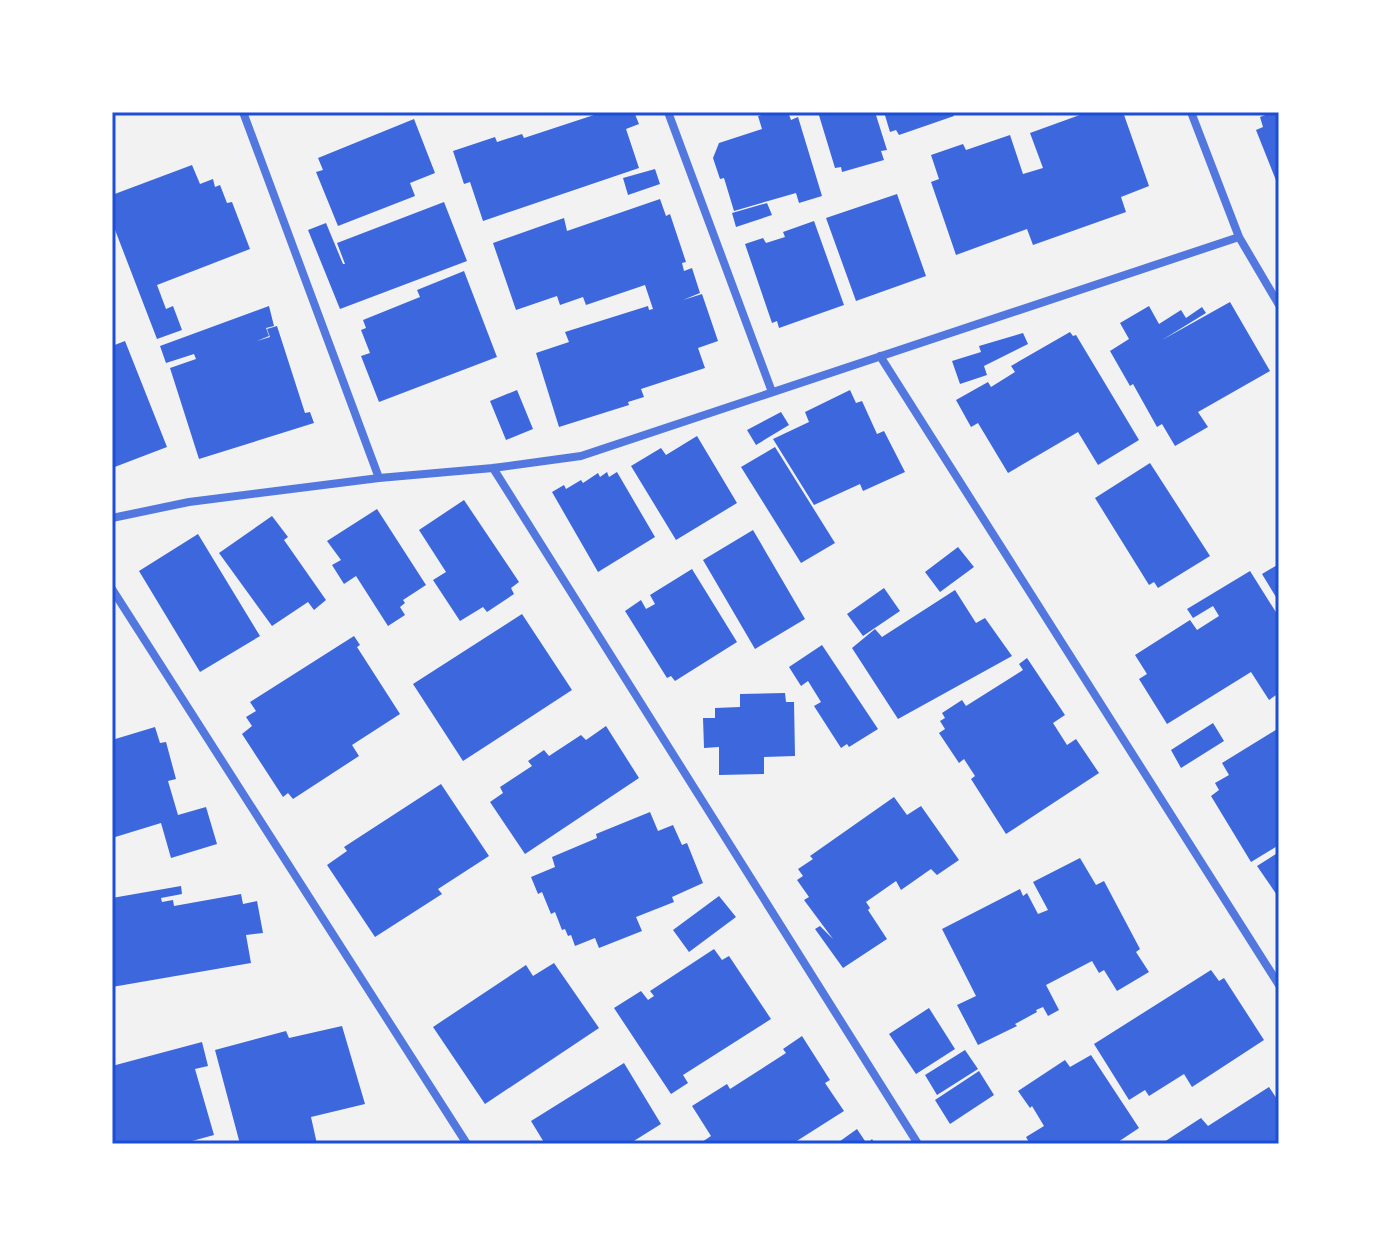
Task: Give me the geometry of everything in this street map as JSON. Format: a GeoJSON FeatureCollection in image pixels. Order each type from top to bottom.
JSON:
{"type":"FeatureCollection","features":[{"type":"Feature","properties":{"kind":"street"},"geometry":{"type":"LineString","coordinates":[[243,112],[379,478]]}},
{"type":"Feature","properties":{"kind":"street"},"geometry":{"type":"LineString","coordinates":[[668,112],[772,392]]}},
{"type":"Feature","properties":{"kind":"street"},"geometry":{"type":"LineString","coordinates":[[1191,112],[1239,237],[1279,305]]}},
{"type":"Feature","properties":{"kind":"street"},"geometry":{"type":"LineString","coordinates":[[112,518],[189,502],[581,456],[1239,237]]}},
{"type":"Feature","properties":{"kind":"street"},"geometry":{"type":"LineString","coordinates":[[880,356],[1279,985]]}},
{"type":"Feature","properties":{"kind":"street"},"geometry":{"type":"LineString","coordinates":[[493,468],[918,1144]]}},
{"type":"Feature","properties":{"kind":"street"},"geometry":{"type":"LineString","coordinates":[[112,589],[467,1144]]}},
{"type":"Feature","properties":{"kind":"building"},"geometry":{"type":"Polygon","coordinates":[[[603,112],[634,112],[639,124],[626,129],[639,168],[483,221],[470,182],[464,184],[453,151],[495,137],[497,142],[522,134],[524,138],[603,112]]]}},
{"type":"Feature","properties":{"kind":"building"},"geometry":{"type":"Polygon","coordinates":[[[788,112],[791,120],[798,117],[822,196],[799,203],[796,193],[734,211],[724,178],[720,179],[713,158],[719,143],[762,129],[758,116],[788,112]]]}},
{"type":"Feature","properties":{"kind":"building"},"geometry":{"type":"Polygon","coordinates":[[[818,112],[875,112],[887,150],[881,151],[884,160],[842,172],[841,167],[835,168],[818,112]]]}},
{"type":"Feature","properties":{"kind":"building"},"geometry":{"type":"Polygon","coordinates":[[[884,112],[953,112],[954,116],[899,135],[896,130],[890,132],[884,112]]]}},
{"type":"Feature","properties":{"kind":"building"},"geometry":{"type":"Polygon","coordinates":[[[1088,112],[1123,112],[1149,186],[1121,197],[1126,212],[1033,245],[1027,229],[956,255],[931,182],[939,179],[931,155],[963,144],[966,150],[1010,135],[1023,174],[1043,168],[1030,133],[1088,112]]]}},
{"type":"Feature","properties":{"kind":"building"},"geometry":{"type":"Polygon","coordinates":[[[1279,112],[1279,188],[1256,130],[1263,127],[1260,117],[1279,112]]]}},
{"type":"Feature","properties":{"kind":"building"},"geometry":{"type":"Polygon","coordinates":[[[414,119],[435,173],[410,183],[415,196],[338,226],[316,172],[323,170],[318,158],[414,119]]]}},
{"type":"Feature","properties":{"kind":"building"},"geometry":{"type":"Polygon","coordinates":[[[192,165],[200,184],[213,179],[215,187],[220,185],[227,203],[232,202],[250,249],[157,285],[166,309],[173,306],[182,330],[157,339],[112,222],[112,195],[192,165]]]}},
{"type":"Feature","properties":{"kind":"building"},"geometry":{"type":"Polygon","coordinates":[[[655,169],[660,184],[628,195],[623,178],[655,169]]]}},
{"type":"Feature","properties":{"kind":"building"},"geometry":{"type":"Polygon","coordinates":[[[897,194],[926,276],[856,301],[826,218],[897,194]]]}},
{"type":"Feature","properties":{"kind":"building"},"geometry":{"type":"Polygon","coordinates":[[[660,199],[666,216],[670,214],[686,262],[682,263],[684,271],[692,268],[700,293],[683,300],[702,294],[718,341],[698,348],[705,368],[641,389],[644,397],[628,402],[629,405],[559,427],[536,353],[569,342],[565,332],[648,306],[649,310],[653,309],[645,285],[586,305],[583,297],[560,305],[557,296],[516,310],[493,243],[564,218],[567,231],[660,199]]]}},
{"type":"Feature","properties":{"kind":"building"},"geometry":{"type":"Polygon","coordinates":[[[444,202],[467,261],[340,309],[308,230],[326,223],[345,264],[337,243],[444,202]]]}},
{"type":"Feature","properties":{"kind":"building"},"geometry":{"type":"Polygon","coordinates":[[[767,203],[772,215],[736,227],[732,213],[767,203]]]}},
{"type":"Feature","properties":{"kind":"building"},"geometry":{"type":"Polygon","coordinates":[[[814,221],[844,305],[779,328],[777,321],[772,323],[745,244],[763,238],[766,243],[785,237],[783,232],[814,221]]]}},
{"type":"Feature","properties":{"kind":"building"},"geometry":{"type":"Polygon","coordinates":[[[464,271],[497,357],[379,402],[361,356],[370,353],[361,330],[366,328],[363,320],[420,297],[417,290],[464,271]]]}},
{"type":"Feature","properties":{"kind":"building"},"geometry":{"type":"Polygon","coordinates":[[[1230,302],[1270,371],[1198,412],[1208,427],[1175,446],[1162,424],[1157,427],[1110,351],[1129,339],[1120,323],[1149,306],[1159,324],[1181,310],[1186,318],[1202,307],[1206,313],[1162,340],[1230,302]]]}},
{"type":"Feature","properties":{"kind":"building"},"geometry":{"type":"Polygon","coordinates":[[[269,306],[274,326],[266,328],[269,336],[257,341],[270,337],[267,329],[277,326],[305,413],[310,412],[314,423],[199,459],[170,368],[196,359],[194,354],[166,363],[160,346],[269,306]]]}},
{"type":"Feature","properties":{"kind":"building"},"geometry":{"type":"Polygon","coordinates":[[[1070,332],[1076,335],[1139,440],[1098,465],[1078,432],[1008,473],[978,423],[971,427],[956,400],[988,382],[991,387],[1015,372],[1011,366],[1070,332]]]}},
{"type":"Feature","properties":{"kind":"building"},"geometry":{"type":"Polygon","coordinates":[[[1023,333],[1028,344],[984,366],[987,375],[960,384],[952,361],[981,352],[979,346],[1023,333]]]}},
{"type":"Feature","properties":{"kind":"building"},"geometry":{"type":"Polygon","coordinates":[[[125,341],[167,447],[112,468],[112,346],[125,341]]]}},
{"type":"Feature","properties":{"kind":"building"},"geometry":{"type":"Polygon","coordinates":[[[517,390],[533,429],[506,440],[490,401],[517,390]]]}},
{"type":"Feature","properties":{"kind":"building"},"geometry":{"type":"Polygon","coordinates":[[[850,390],[856,403],[862,401],[877,434],[884,431],[905,472],[863,491],[860,484],[814,505],[773,439],[809,422],[805,412],[850,390]]]}},
{"type":"Feature","properties":{"kind":"building"},"geometry":{"type":"Polygon","coordinates":[[[781,412],[789,425],[756,445],[747,430],[781,412]]]}},
{"type":"Feature","properties":{"kind":"building"},"geometry":{"type":"Polygon","coordinates":[[[697,436],[737,503],[676,540],[631,466],[661,448],[666,455],[697,436]]]}},
{"type":"Feature","properties":{"kind":"building"},"geometry":{"type":"Polygon","coordinates":[[[775,447],[835,543],[801,563],[741,467],[775,447]]]}},
{"type":"Feature","properties":{"kind":"building"},"geometry":{"type":"Polygon","coordinates":[[[1150,463],[1210,556],[1158,588],[1154,582],[1149,585],[1095,498],[1150,463]]]}},
{"type":"Feature","properties":{"kind":"building"},"geometry":{"type":"Polygon","coordinates":[[[607,472],[609,477],[617,472],[655,537],[598,572],[552,492],[564,485],[566,489],[581,480],[583,483],[598,473],[600,477],[607,472]]]}},
{"type":"Feature","properties":{"kind":"building"},"geometry":{"type":"Polygon","coordinates":[[[464,500],[519,582],[511,588],[514,594],[487,612],[483,607],[460,621],[433,580],[446,572],[419,530],[464,500]]]}},
{"type":"Feature","properties":{"kind":"building"},"geometry":{"type":"Polygon","coordinates":[[[377,509],[426,585],[403,600],[405,603],[400,607],[405,615],[388,626],[356,576],[344,584],[332,565],[341,560],[327,541],[377,509]]]}},
{"type":"Feature","properties":{"kind":"building"},"geometry":{"type":"Polygon","coordinates":[[[272,516],[288,537],[284,540],[326,600],[314,610],[308,602],[272,626],[219,553],[272,516]]]}},
{"type":"Feature","properties":{"kind":"building"},"geometry":{"type":"Polygon","coordinates":[[[753,530],[805,619],[755,649],[703,560],[753,530]]]}},
{"type":"Feature","properties":{"kind":"building"},"geometry":{"type":"Polygon","coordinates":[[[198,534],[260,636],[200,672],[139,571],[198,534]]]}},
{"type":"Feature","properties":{"kind":"building"},"geometry":{"type":"Polygon","coordinates":[[[958,547],[974,567],[940,592],[925,572],[958,547]]]}},
{"type":"Feature","properties":{"kind":"building"},"geometry":{"type":"Polygon","coordinates":[[[1279,564],[1279,602],[1262,574],[1279,564]]]}},
{"type":"Feature","properties":{"kind":"building"},"geometry":{"type":"Polygon","coordinates":[[[692,569],[737,642],[675,681],[671,676],[667,678],[625,611],[641,600],[646,609],[655,604],[650,595],[692,569]]]}},
{"type":"Feature","properties":{"kind":"building"},"geometry":{"type":"Polygon","coordinates":[[[1250,571],[1279,617],[1279,693],[1269,700],[1251,672],[1167,724],[1139,679],[1147,674],[1135,655],[1190,620],[1197,630],[1219,616],[1213,606],[1193,618],[1187,609],[1250,571]]]}},
{"type":"Feature","properties":{"kind":"building"},"geometry":{"type":"Polygon","coordinates":[[[884,588],[900,611],[863,636],[847,614],[884,588]]]}},
{"type":"Feature","properties":{"kind":"building"},"geometry":{"type":"Polygon","coordinates":[[[955,590],[976,623],[985,618],[1012,656],[898,719],[852,648],[875,629],[882,637],[955,590]]]}},
{"type":"Feature","properties":{"kind":"building"},"geometry":{"type":"Polygon","coordinates":[[[522,614],[572,690],[463,761],[413,684],[522,614]]]}},
{"type":"Feature","properties":{"kind":"building"},"geometry":{"type":"Polygon","coordinates":[[[354,636],[360,645],[357,647],[400,714],[352,745],[359,756],[293,799],[288,793],[283,797],[242,734],[252,726],[246,717],[256,711],[250,702],[354,636]]]}},
{"type":"Feature","properties":{"kind":"building"},"geometry":{"type":"Polygon","coordinates":[[[822,645],[878,729],[849,747],[847,744],[841,748],[814,706],[821,702],[808,681],[801,686],[789,667],[822,645]]]}},
{"type":"Feature","properties":{"kind":"building"},"geometry":{"type":"Polygon","coordinates":[[[1027,658],[1065,715],[1053,723],[1067,745],[1076,739],[1099,773],[1006,834],[971,779],[975,776],[964,759],[959,763],[939,733],[945,729],[940,721],[945,718],[942,713],[962,700],[966,706],[1023,670],[1019,664],[1027,658]]]}},
{"type":"Feature","properties":{"kind":"building"},"geometry":{"type":"Polygon","coordinates":[[[785,693],[786,702],[794,702],[795,756],[764,757],[764,774],[719,775],[719,747],[704,748],[703,718],[715,718],[715,708],[740,707],[740,694],[785,693]]]}},
{"type":"Feature","properties":{"kind":"building"},"geometry":{"type":"Polygon","coordinates":[[[1213,723],[1224,741],[1181,768],[1171,750],[1213,723]]]}},
{"type":"Feature","properties":{"kind":"building"},"geometry":{"type":"Polygon","coordinates":[[[606,726],[639,778],[525,854],[490,802],[503,793],[500,787],[532,766],[528,761],[544,750],[549,756],[581,735],[586,740],[606,726]]]}},
{"type":"Feature","properties":{"kind":"building"},"geometry":{"type":"Polygon","coordinates":[[[155,727],[160,743],[166,742],[176,779],[168,781],[178,815],[206,807],[217,844],[171,858],[161,823],[112,838],[112,740],[155,727]]]}},
{"type":"Feature","properties":{"kind":"building"},"geometry":{"type":"Polygon","coordinates":[[[1279,728],[1279,845],[1251,862],[1211,796],[1219,790],[1215,783],[1229,775],[1222,763],[1279,728]]]}},
{"type":"Feature","properties":{"kind":"building"},"geometry":{"type":"Polygon","coordinates":[[[441,784],[489,856],[438,889],[442,894],[375,937],[327,865],[347,851],[344,847],[441,784]]]}},
{"type":"Feature","properties":{"kind":"building"},"geometry":{"type":"Polygon","coordinates":[[[894,797],[907,815],[921,806],[959,860],[937,875],[931,869],[901,890],[896,881],[866,902],[887,939],[843,968],[815,929],[820,926],[833,939],[804,900],[809,897],[797,880],[803,876],[798,869],[813,859],[810,856],[894,797]]]}},
{"type":"Feature","properties":{"kind":"building"},"geometry":{"type":"Polygon","coordinates":[[[650,812],[658,831],[673,825],[682,845],[687,843],[703,883],[672,897],[674,902],[636,917],[642,931],[599,948],[595,938],[575,946],[571,935],[562,930],[555,912],[551,914],[542,892],[538,894],[531,877],[555,867],[552,857],[597,838],[596,834],[650,812]]]}},
{"type":"Feature","properties":{"kind":"building"},"geometry":{"type":"Polygon","coordinates":[[[1279,852],[1279,898],[1257,866],[1279,852]]]}},
{"type":"Feature","properties":{"kind":"building"},"geometry":{"type":"Polygon","coordinates":[[[1080,858],[1096,885],[1104,881],[1140,949],[1136,952],[1149,972],[1117,991],[1104,970],[1099,973],[1092,961],[1046,985],[1059,1010],[1048,1016],[1043,1007],[1036,1010],[1015,1024],[1017,1026],[978,1045],[957,1005],[976,996],[942,929],[1020,889],[1023,896],[1027,893],[1038,914],[1048,910],[1033,882],[1080,858]]]}},
{"type":"Feature","properties":{"kind":"building"},"geometry":{"type":"Polygon","coordinates":[[[181,886],[182,894],[161,898],[162,902],[173,900],[174,906],[241,894],[243,904],[257,901],[263,933],[246,935],[251,963],[112,987],[112,898],[181,886]]]}},
{"type":"Feature","properties":{"kind":"building"},"geometry":{"type":"Polygon","coordinates":[[[719,896],[736,917],[689,952],[673,930],[719,896]]]}},
{"type":"Feature","properties":{"kind":"building"},"geometry":{"type":"Polygon","coordinates":[[[714,949],[722,960],[729,956],[771,1019],[683,1075],[688,1083],[671,1094],[614,1008],[641,991],[648,1000],[654,996],[650,991],[714,949]]]}},
{"type":"Feature","properties":{"kind":"building"},"geometry":{"type":"Polygon","coordinates":[[[554,963],[599,1028],[485,1104],[433,1027],[526,965],[533,976],[554,963]]]}},
{"type":"Feature","properties":{"kind":"building"},"geometry":{"type":"Polygon","coordinates":[[[1211,970],[1219,981],[1224,978],[1264,1040],[1192,1087],[1184,1074],[1149,1096],[1145,1090],[1129,1100],[1094,1044],[1211,970]]]}},
{"type":"Feature","properties":{"kind":"building"},"geometry":{"type":"Polygon","coordinates":[[[929,1008],[955,1049],[916,1074],[889,1034],[929,1008]]]}},
{"type":"Feature","properties":{"kind":"building"},"geometry":{"type":"Polygon","coordinates":[[[342,1026],[365,1104],[311,1117],[317,1144],[240,1144],[215,1050],[286,1031],[289,1038],[342,1026]]]}},
{"type":"Feature","properties":{"kind":"building"},"geometry":{"type":"Polygon","coordinates":[[[802,1036],[830,1080],[825,1083],[844,1111],[792,1144],[699,1144],[711,1136],[692,1106],[727,1084],[730,1089],[786,1053],[783,1049],[802,1036]]]}},
{"type":"Feature","properties":{"kind":"building"},"geometry":{"type":"Polygon","coordinates":[[[202,1042],[208,1066],[195,1069],[214,1135],[181,1144],[112,1144],[112,1066],[202,1042]]]}},
{"type":"Feature","properties":{"kind":"building"},"geometry":{"type":"Polygon","coordinates":[[[965,1050],[978,1069],[937,1095],[925,1075],[965,1050]]]}},
{"type":"Feature","properties":{"kind":"building"},"geometry":{"type":"Polygon","coordinates":[[[1091,1055],[1139,1128],[1115,1144],[1030,1144],[1026,1137],[1044,1126],[1018,1091],[1065,1060],[1070,1067],[1091,1055]]]}},
{"type":"Feature","properties":{"kind":"building"},"geometry":{"type":"Polygon","coordinates":[[[624,1063],[661,1124],[629,1144],[545,1144],[531,1121],[624,1063]]]}},
{"type":"Feature","properties":{"kind":"building"},"geometry":{"type":"Polygon","coordinates":[[[979,1071],[994,1095],[950,1124],[935,1100],[979,1071]]]}},
{"type":"Feature","properties":{"kind":"building"},"geometry":{"type":"Polygon","coordinates":[[[1269,1087],[1279,1102],[1279,1144],[1161,1144],[1201,1118],[1208,1126],[1269,1087]]]}},
{"type":"Feature","properties":{"kind":"building"},"geometry":{"type":"Polygon","coordinates":[[[857,1129],[867,1144],[836,1144],[857,1129]]]}}]}
